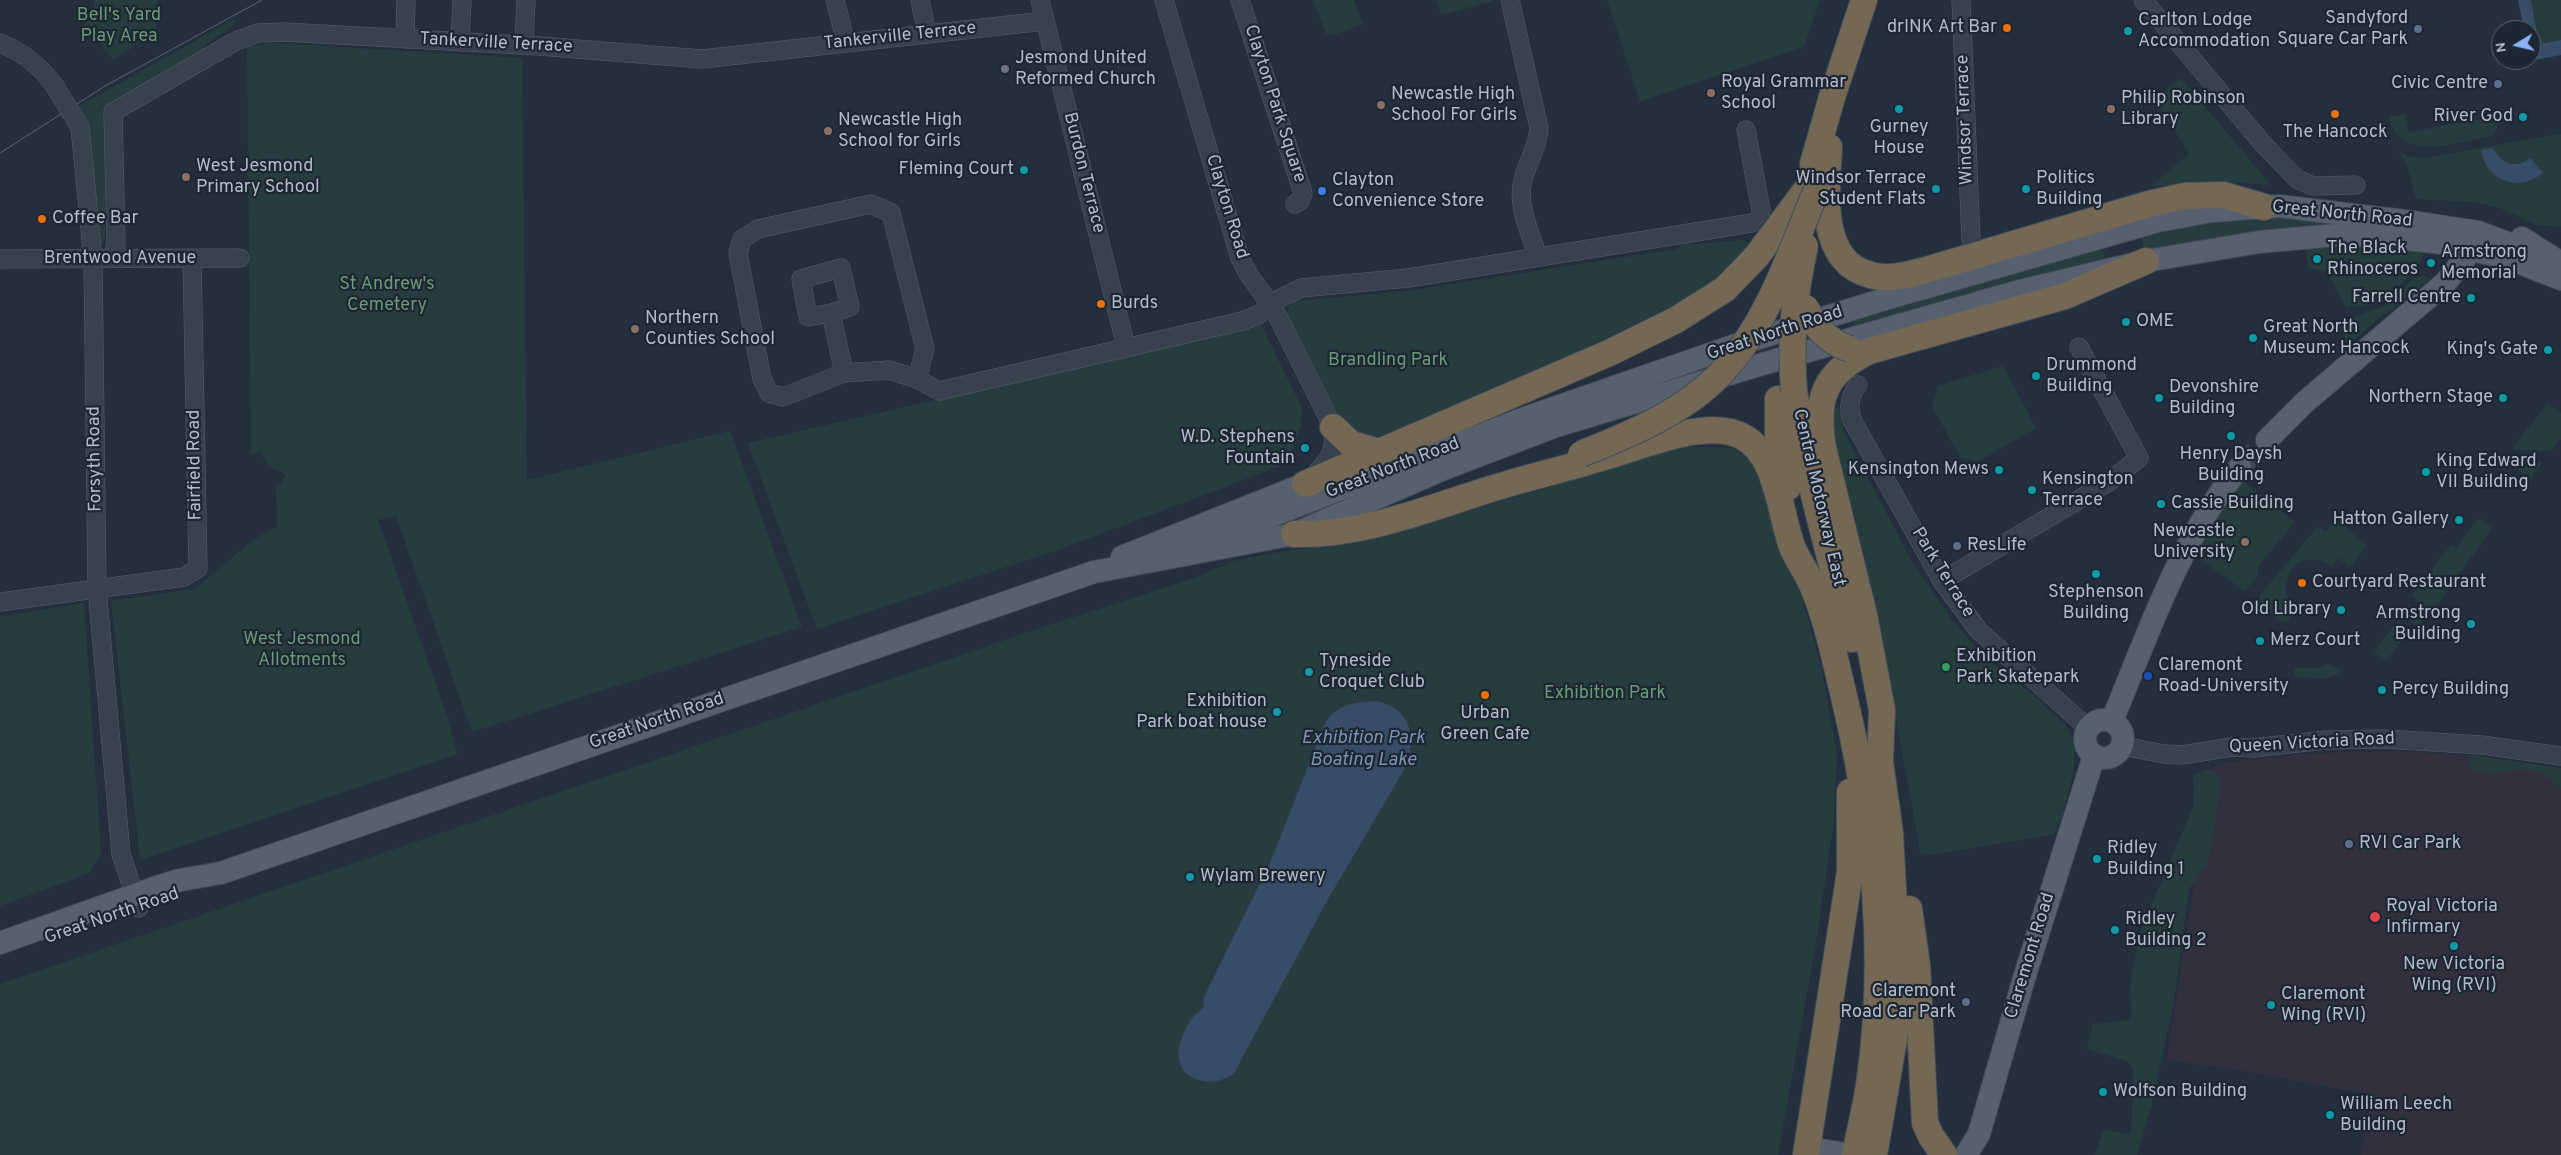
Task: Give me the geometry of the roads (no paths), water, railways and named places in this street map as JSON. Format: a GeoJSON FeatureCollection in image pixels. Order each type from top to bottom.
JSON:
{"type":"FeatureCollection","features":[{"type":"Feature","properties":{"kind":"highway","name":"Central Motorway East"},"geometry":{"type":"LineString","coordinates":[[1813,587],[1790,497],[1778,436],[1786,395],[1791,354],[1792,322],[1812,189],[1832,97],[1864,0]]}},
{"type":"Feature","properties":{"kind":"highway","name":"Central Motorway East"},"geometry":{"type":"LineString","coordinates":[[1858,672],[1800,437],[1786,395],[1780,336],[1795,235],[1829,147],[1848,77],[1875,0]]}},
{"type":"Feature","properties":{"kind":"highway"},"geometry":{"type":"LineString","coordinates":[[1829,147],[1826,216],[1836,247],[1847,261],[1857,269],[1881,277],[1899,277],[1933,268],[2150,204],[2185,196],[2223,195],[2264,207]]}},
{"type":"Feature","properties":{"kind":"highway"},"geometry":{"type":"LineString","coordinates":[[1305,484],[1540,383],[1676,320],[1725,289],[1756,257],[1812,189]]}},
{"type":"Feature","properties":{"kind":"highway"},"geometry":{"type":"LineString","coordinates":[[1550,470],[1665,416],[1705,388],[1724,370],[1764,312],[1812,189]]}},
{"type":"Feature","properties":{"kind":"highway"},"geometry":{"type":"LineString","coordinates":[[1795,235],[1796,262],[1806,308],[1818,328],[1839,346],[1860,350],[2065,296],[2146,261]]}},
{"type":"Feature","properties":{"kind":"highway"},"geometry":{"type":"LineString","coordinates":[[1860,350],[1831,379],[1821,405],[1819,421],[1858,672],[1880,762],[1890,833],[1896,964],[1894,1039],[1874,1155]]}},
{"type":"Feature","properties":{"kind":"highway"},"geometry":{"type":"LineString","coordinates":[[1333,427],[1351,444],[1379,452]]}},
{"type":"Feature","properties":{"kind":"highway"},"geometry":{"type":"LineString","coordinates":[[1294,534],[1322,535],[1377,524],[1550,470],[1685,434],[1710,431],[1730,432],[1750,443],[1761,454],[1771,470],[1793,548],[1858,672],[1867,715],[1868,816],[1875,877],[1877,940],[1876,1009],[1870,1078],[1853,1155]]}},
{"type":"Feature","properties":{"kind":"highway"},"geometry":{"type":"LineString","coordinates":[[1812,1151],[1850,872],[1852,808],[1847,752],[1867,715]]}},
{"type":"Feature","properties":{"kind":"highway"},"geometry":{"type":"LineString","coordinates":[[1890,833],[1910,914],[1917,965],[1925,1123],[1944,1155]]}},
{"type":"Feature","properties":{"kind":"main road","name":"Great North Road"},"geometry":{"type":"LineString","coordinates":[[1094,572],[1119,558],[1245,526],[1553,417],[1807,323],[2158,221],[2212,211],[2279,206],[2412,222],[2474,241]]}},
{"type":"Feature","properties":{"kind":"main road"},"geometry":{"type":"LineString","coordinates":[[2412,222],[2448,218],[2482,223],[2531,242],[2561,263]]}},
{"type":"Feature","properties":{"kind":"main road","name":"Great North Road"},"geometry":{"type":"LineString","coordinates":[[1553,417],[1732,373],[2016,292],[2146,261],[2259,242],[2336,235],[2380,236],[2442,242],[2474,241]]}},
{"type":"Feature","properties":{"kind":"main road"},"geometry":{"type":"LineString","coordinates":[[2474,241],[2561,263]]}},
{"type":"Feature","properties":{"kind":"main road"},"geometry":{"type":"LineString","coordinates":[[2474,241],[2561,279]]}},
{"type":"Feature","properties":{"kind":"main road"},"geometry":{"type":"LineString","coordinates":[[2267,440],[2305,402],[2445,283],[2474,241]]}},
{"type":"Feature","properties":{"kind":"main road","name":"Great North Road"},"geometry":{"type":"LineString","coordinates":[[0,943],[136,901],[187,891],[221,873],[1094,572],[1294,534],[1446,468],[1528,426]]}},
{"type":"Feature","properties":{"kind":"main road"},"geometry":{"type":"LineString","coordinates":[[2112,721],[2184,553],[2200,523],[2240,467]]}},
{"type":"Feature","properties":{"kind":"main road"},"geometry":{"type":"LineString","coordinates":[[1119,558],[1305,484]]}},
{"type":"Feature","properties":{"kind":"main road"},"geometry":{"type":"LineString","coordinates":[[2097,720],[2112,721],[2121,730],[2123,737],[2122,746],[2111,757],[2103,759],[2094,756],[2085,746],[2084,736],[2088,728],[2097,720]]}},
{"type":"Feature","properties":{"kind":"main road","name":"Claremont Road"},"geometry":{"type":"LineString","coordinates":[[1966,1155],[1979,1134],[2025,975],[2094,756]]}},
{"type":"Feature","properties":{"kind":"main road","name":"Great North Road"},"geometry":{"type":"LineString","coordinates":[[0,955],[136,901]]}},
{"type":"Feature","properties":{"kind":"main road"},"geometry":{"type":"LineString","coordinates":[[1812,1151],[1853,1155]]}},
{"type":"Feature","properties":{"kind":"street"},"geometry":{"type":"LineString","coordinates":[[405,39],[406,0]]}},
{"type":"Feature","properties":{"kind":"street"},"geometry":{"type":"LineString","coordinates":[[460,42],[462,0]]}},
{"type":"Feature","properties":{"kind":"street"},"geometry":{"type":"LineString","coordinates":[[524,45],[526,0]]}},
{"type":"Feature","properties":{"kind":"street"},"geometry":{"type":"LineString","coordinates":[[835,0],[846,43]]}},
{"type":"Feature","properties":{"kind":"street"},"geometry":{"type":"LineString","coordinates":[[920,0],[927,34]]}},
{"type":"Feature","properties":{"kind":"street","name":"Burdon Terrace"},"geometry":{"type":"LineString","coordinates":[[1040,0],[1126,347]]}},
{"type":"Feature","properties":{"kind":"street","name":"Clayton Road"},"geometry":{"type":"LineString","coordinates":[[1164,0],[1240,258],[1270,305],[1333,427]]}},
{"type":"Feature","properties":{"kind":"street","name":"Clayton Park Square"},"geometry":{"type":"LineString","coordinates":[[1240,0],[1304,193],[1295,204]]}},
{"type":"Feature","properties":{"kind":"street"},"geometry":{"type":"LineString","coordinates":[[1510,0],[1539,128],[1538,142],[1522,183],[1521,201],[1538,257]]}},
{"type":"Feature","properties":{"kind":"street","name":"Windsor Terrace"},"geometry":{"type":"LineString","coordinates":[[1961,0],[1972,240]]}},
{"type":"Feature","properties":{"kind":"street"},"geometry":{"type":"LineString","coordinates":[[2143,0],[2263,144],[2297,179],[2313,186],[2356,185]]}},
{"type":"Feature","properties":{"kind":"street","name":"Tankerville Terrace"},"geometry":{"type":"LineString","coordinates":[[113,258],[116,236],[111,119],[115,109],[236,40],[258,33],[284,32],[524,45],[702,59],[1045,21]]}},
{"type":"Feature","properties":{"kind":"street","name":"Forsyth Road"},"geometry":{"type":"LineString","coordinates":[[0,43],[24,54],[37,64],[54,85],[80,127],[93,259],[97,588],[121,854],[136,901]]}},
{"type":"Feature","properties":{"kind":"street"},"geometry":{"type":"LineString","coordinates":[[917,379],[926,349],[891,213],[871,204],[758,230],[742,239],[738,253],[762,379],[769,393],[783,397],[844,373],[889,370],[917,379],[940,391],[1242,321],[1258,315],[1270,305],[1301,288],[1408,278],[1752,222],[1760,218],[1761,210],[1746,130]]}},
{"type":"Feature","properties":{"kind":"street","name":"Fairfield Road"},"geometry":{"type":"LineString","coordinates":[[97,588],[184,577],[198,568],[192,258]]}},
{"type":"Feature","properties":{"kind":"street","name":"Brentwood Avenue"},"geometry":{"type":"LineString","coordinates":[[0,259],[240,258]]}},
{"type":"Feature","properties":{"kind":"street"},"geometry":{"type":"LineString","coordinates":[[831,313],[844,373]]}},
{"type":"Feature","properties":{"kind":"street"},"geometry":{"type":"LineString","coordinates":[[1942,580],[2110,481],[2139,458],[2079,347]]}},
{"type":"Feature","properties":{"kind":"street","name":"Park Terrace"},"geometry":{"type":"LineString","coordinates":[[1858,385],[1850,400],[1849,410],[1852,420],[1942,580],[1979,632],[2088,728]]}},
{"type":"Feature","properties":{"kind":"street"},"geometry":{"type":"LineString","coordinates":[[1305,484],[1329,461],[1335,443],[1333,427]]}},
{"type":"Feature","properties":{"kind":"street"},"geometry":{"type":"LineString","coordinates":[[0,602],[97,588]]}},
{"type":"Feature","properties":{"kind":"street","name":"Queen Victoria Road"},"geometry":{"type":"LineString","coordinates":[[2122,746],[2164,754],[2182,755],[2232,748],[2254,748],[2326,740],[2385,739],[2482,745],[2561,756]]}},
{"type":"Feature","properties":{"kind":"water"},"geometry":{"type":"Polygon","coordinates":[[[2518,0],[2531,0],[2535,20],[2522,20],[2518,0]]]}},
{"type":"Feature","properties":{"kind":"water"},"geometry":{"type":"Polygon","coordinates":[[[2561,40],[2561,55],[2541,59],[2541,44],[2561,40]]]}},
{"type":"Feature","properties":{"kind":"water"},"geometry":{"type":"Polygon","coordinates":[[[2493,148],[2500,158],[2509,164],[2519,164],[2530,158],[2543,173],[2524,182],[2514,183],[2505,181],[2497,176],[2484,161],[2481,150],[2493,148]]]}},
{"type":"Feature","properties":{"kind":"water","name":"Exhibition Park Boating Lake"},"geometry":{"type":"Polygon","coordinates":[[[1376,701],[1388,704],[1397,710],[1404,717],[1408,726],[1411,746],[1405,768],[1327,901],[1234,1073],[1215,1081],[1196,1079],[1182,1068],[1179,1058],[1181,1039],[1195,1014],[1203,1007],[1203,999],[1270,863],[1325,723],[1335,712],[1347,705],[1376,701]]]}},
{"type":"Feature","properties":{"kind":"tunnel"},"geometry":{"type":"LineString","coordinates":[[2240,467],[2267,440]]}},
{"type":"Feature","properties":{"kind":"tram line"},"geometry":{"type":"LineString","coordinates":[[0,153],[105,86],[262,0]]}},
{"type":"Feature","properties":{"kind":"place","name":"drINK Art Bar"},"geometry":{"type":"Point","coordinates":[2007,28]}},
{"type":"Feature","properties":{"kind":"place","name":"Sandyford Square Car Park"},"geometry":{"type":"Point","coordinates":[2418,29]}},
{"type":"Feature","properties":{"kind":"place","name":"Carlton Lodge Accommodation"},"geometry":{"type":"Point","coordinates":[2128,31]}},
{"type":"Feature","properties":{"kind":"place","name":"Jesmond United Reformed Church"},"geometry":{"type":"Point","coordinates":[1005,69]}},
{"type":"Feature","properties":{"kind":"place","name":"Civic Centre"},"geometry":{"type":"Point","coordinates":[2498,84]}},
{"type":"Feature","properties":{"kind":"place","name":"Royal Grammar School"},"geometry":{"type":"Point","coordinates":[1711,93]}},
{"type":"Feature","properties":{"kind":"place","name":"Newcastle High School For Girls"},"geometry":{"type":"Point","coordinates":[1381,105]}},
{"type":"Feature","properties":{"kind":"place","name":"Gurney House"},"geometry":{"type":"Point","coordinates":[1899,109]}},
{"type":"Feature","properties":{"kind":"place","name":"Philip Robinson Library"},"geometry":{"type":"Point","coordinates":[2111,109]}},
{"type":"Feature","properties":{"kind":"place","name":"The Hancock"},"geometry":{"type":"Point","coordinates":[2335,114]}},
{"type":"Feature","properties":{"kind":"place","name":"River God"},"geometry":{"type":"Point","coordinates":[2523,117]}},
{"type":"Feature","properties":{"kind":"place","name":"Newcastle High School for Girls"},"geometry":{"type":"Point","coordinates":[828,131]}},
{"type":"Feature","properties":{"kind":"place","name":"Fleming Court"},"geometry":{"type":"Point","coordinates":[1024,170]}},
{"type":"Feature","properties":{"kind":"place","name":"West Jesmond Primary School"},"geometry":{"type":"Point","coordinates":[186,177]}},
{"type":"Feature","properties":{"kind":"place","name":"Windsor Terrace Student Flats"},"geometry":{"type":"Point","coordinates":[1936,189]}},
{"type":"Feature","properties":{"kind":"place","name":"Politics Building"},"geometry":{"type":"Point","coordinates":[2026,189]}},
{"type":"Feature","properties":{"kind":"place","name":"Clayton Convenience Store"},"geometry":{"type":"Point","coordinates":[1322,191]}},
{"type":"Feature","properties":{"kind":"place","name":"Coffee Bar"},"geometry":{"type":"Point","coordinates":[42,219]}},
{"type":"Feature","properties":{"kind":"place","name":"The Black Rhinoceros"},"geometry":{"type":"Point","coordinates":[2317,259]}},
{"type":"Feature","properties":{"kind":"place","name":"Armstrong Memorial"},"geometry":{"type":"Point","coordinates":[2431,263]}},
{"type":"Feature","properties":{"kind":"place","name":"Farrell Centre"},"geometry":{"type":"Point","coordinates":[2471,298]}},
{"type":"Feature","properties":{"kind":"place","name":"Burds"},"geometry":{"type":"Point","coordinates":[1101,304]}},
{"type":"Feature","properties":{"kind":"place","name":"OME"},"geometry":{"type":"Point","coordinates":[2126,322]}},
{"type":"Feature","properties":{"kind":"place","name":"Northern Counties School"},"geometry":{"type":"Point","coordinates":[635,329]}},
{"type":"Feature","properties":{"kind":"place","name":"Great North Museum: Hancock"},"geometry":{"type":"Point","coordinates":[2253,338]}},
{"type":"Feature","properties":{"kind":"place","name":"King's Gate"},"geometry":{"type":"Point","coordinates":[2548,350]}},
{"type":"Feature","properties":{"kind":"place","name":"Drummond Building"},"geometry":{"type":"Point","coordinates":[2036,376]}},
{"type":"Feature","properties":{"kind":"place","name":"Devonshire Building"},"geometry":{"type":"Point","coordinates":[2159,398]}},
{"type":"Feature","properties":{"kind":"place","name":"Northern Stage"},"geometry":{"type":"Point","coordinates":[2503,398]}},
{"type":"Feature","properties":{"kind":"place","name":"Henry Daysh Building"},"geometry":{"type":"Point","coordinates":[2231,436]}},
{"type":"Feature","properties":{"kind":"place","name":"W.D. Stephens Fountain"},"geometry":{"type":"Point","coordinates":[1305,448]}},
{"type":"Feature","properties":{"kind":"place","name":"Kensington Mews"},"geometry":{"type":"Point","coordinates":[1999,470]}},
{"type":"Feature","properties":{"kind":"place","name":"King Edward VII Building"},"geometry":{"type":"Point","coordinates":[2426,472]}},
{"type":"Feature","properties":{"kind":"place","name":"Kensington Terrace"},"geometry":{"type":"Point","coordinates":[2032,490]}},
{"type":"Feature","properties":{"kind":"place","name":"Cassie Building"},"geometry":{"type":"Point","coordinates":[2161,504]}},
{"type":"Feature","properties":{"kind":"place","name":"Hatton Gallery"},"geometry":{"type":"Point","coordinates":[2459,520]}},
{"type":"Feature","properties":{"kind":"place","name":"Newcastle University"},"geometry":{"type":"Point","coordinates":[2245,542]}},
{"type":"Feature","properties":{"kind":"place","name":"ResLife"},"geometry":{"type":"Point","coordinates":[1957,546]}},
{"type":"Feature","properties":{"kind":"place","name":"Stephenson Building"},"geometry":{"type":"Point","coordinates":[2096,574]}},
{"type":"Feature","properties":{"kind":"place","name":"Courtyard Restaurant"},"geometry":{"type":"Point","coordinates":[2302,583]}},
{"type":"Feature","properties":{"kind":"place","name":"Old Library"},"geometry":{"type":"Point","coordinates":[2341,610]}},
{"type":"Feature","properties":{"kind":"place","name":"Armstrong Building"},"geometry":{"type":"Point","coordinates":[2471,624]}},
{"type":"Feature","properties":{"kind":"place","name":"Merz Court"},"geometry":{"type":"Point","coordinates":[2260,641]}},
{"type":"Feature","properties":{"kind":"place","name":"Exhibition Park Skatepark"},"geometry":{"type":"Point","coordinates":[1946,667]}},
{"type":"Feature","properties":{"kind":"place","name":"Tyneside Croquet Club"},"geometry":{"type":"Point","coordinates":[1309,672]}},
{"type":"Feature","properties":{"kind":"place","name":"Claremont Road-University"},"geometry":{"type":"Point","coordinates":[2148,676]}},
{"type":"Feature","properties":{"kind":"place","name":"Percy Building"},"geometry":{"type":"Point","coordinates":[2382,690]}},
{"type":"Feature","properties":{"kind":"place","name":"Urban Green Cafe"},"geometry":{"type":"Point","coordinates":[1485,695]}},
{"type":"Feature","properties":{"kind":"place","name":"Exhibition Park boat house"},"geometry":{"type":"Point","coordinates":[1277,712]}},
{"type":"Feature","properties":{"kind":"place","name":"RVI Car Park"},"geometry":{"type":"Point","coordinates":[2349,844]}},
{"type":"Feature","properties":{"kind":"place","name":"Ridley Building 1"},"geometry":{"type":"Point","coordinates":[2097,859]}},
{"type":"Feature","properties":{"kind":"place","name":"Wylam Brewery"},"geometry":{"type":"Point","coordinates":[1190,877]}},
{"type":"Feature","properties":{"kind":"place","name":"Royal Victoria Infirmary"},"geometry":{"type":"Point","coordinates":[2375,917]}},
{"type":"Feature","properties":{"kind":"place","name":"Ridley Building 2"},"geometry":{"type":"Point","coordinates":[2115,930]}},
{"type":"Feature","properties":{"kind":"place","name":"New Victoria Wing (RVI)"},"geometry":{"type":"Point","coordinates":[2454,946]}},
{"type":"Feature","properties":{"kind":"place","name":"Claremont Road Car Park"},"geometry":{"type":"Point","coordinates":[1966,1002]}},
{"type":"Feature","properties":{"kind":"place","name":"Claremont Wing (RVI)"},"geometry":{"type":"Point","coordinates":[2271,1005]}},
{"type":"Feature","properties":{"kind":"place","name":"Wolfson Building"},"geometry":{"type":"Point","coordinates":[2103,1092]}},
{"type":"Feature","properties":{"kind":"place","name":"William Leech Building"},"geometry":{"type":"Point","coordinates":[2330,1115]}},
{"type":"Feature","properties":{"kind":"park label","name":"Bell's Yard Play Area"},"geometry":{"type":"Point","coordinates":[119,26]}},
{"type":"Feature","properties":{"kind":"park label","name":"St Andrew's Cemetery"},"geometry":{"type":"Point","coordinates":[387,295]}},
{"type":"Feature","properties":{"kind":"park label","name":"Brandling Park"},"geometry":{"type":"Point","coordinates":[1388,361]}},
{"type":"Feature","properties":{"kind":"park label","name":"West Jesmond Allotments"},"geometry":{"type":"Point","coordinates":[302,650]}},
{"type":"Feature","properties":{"kind":"park label","name":"Exhibition Park"},"geometry":{"type":"Point","coordinates":[1605,694]}}]}
